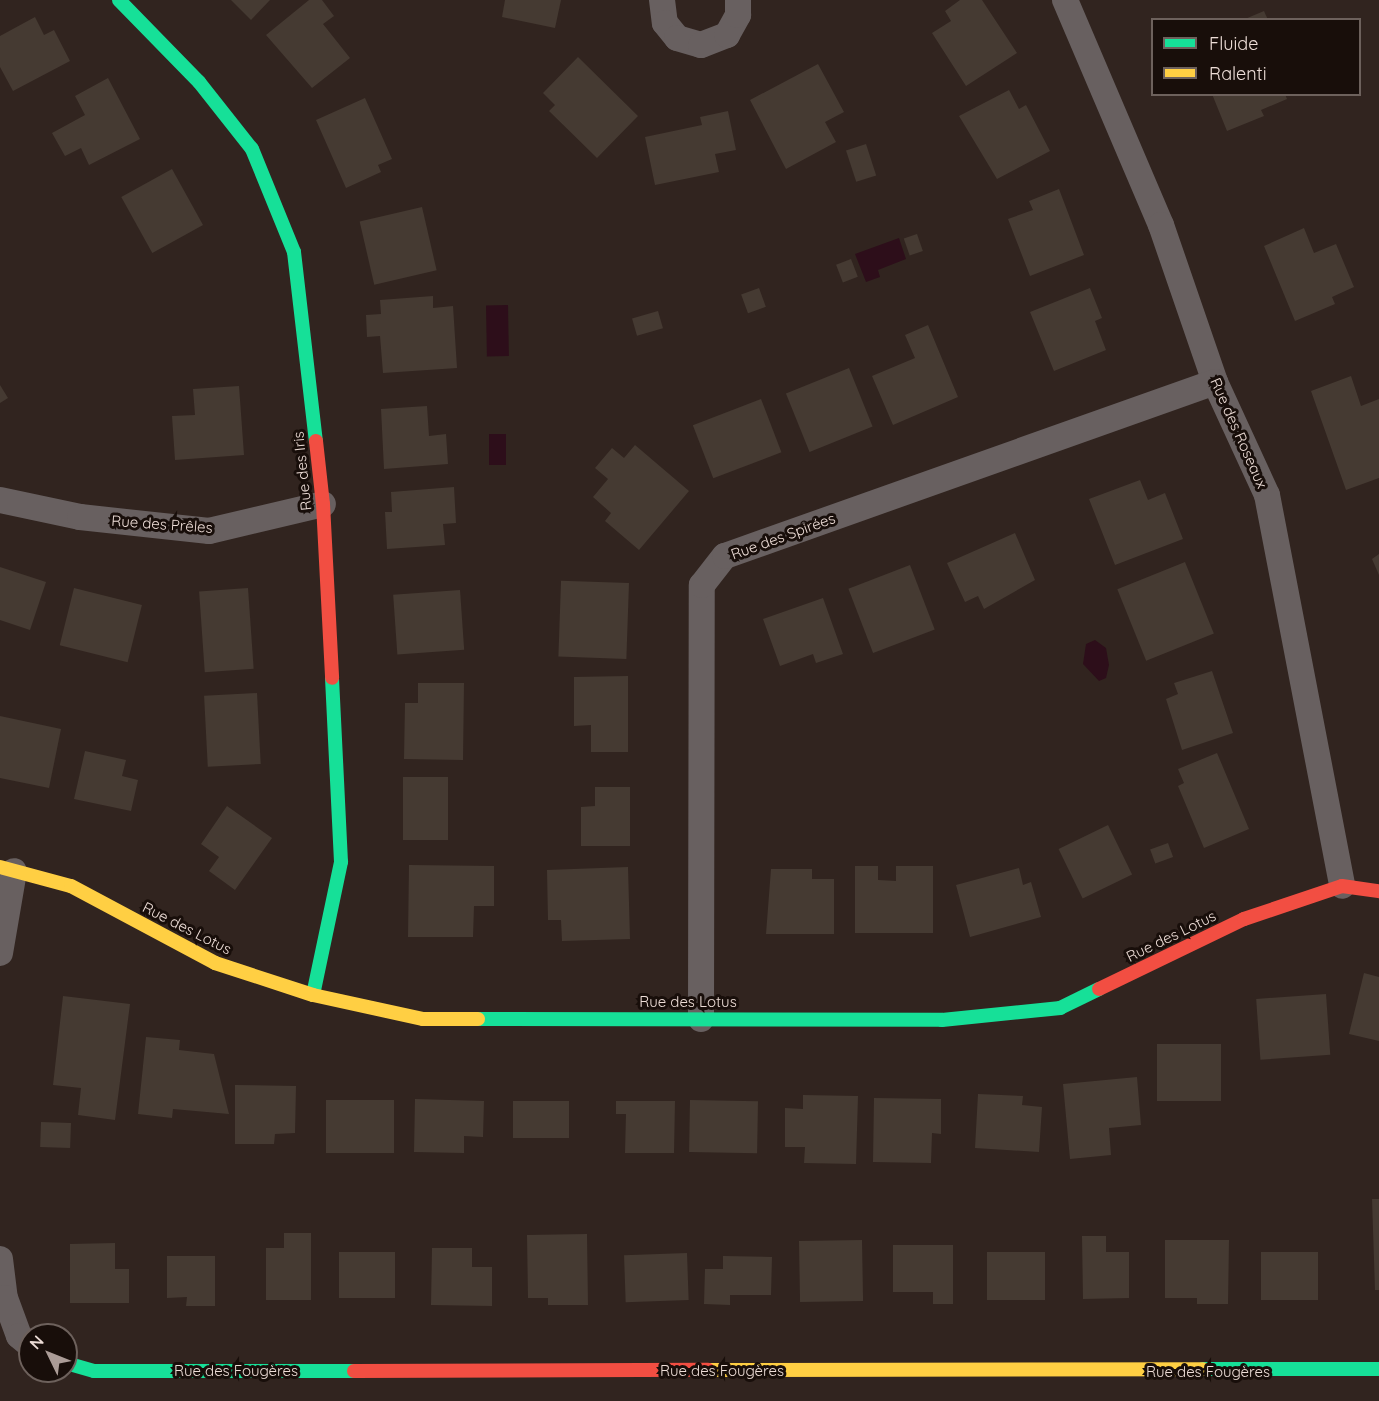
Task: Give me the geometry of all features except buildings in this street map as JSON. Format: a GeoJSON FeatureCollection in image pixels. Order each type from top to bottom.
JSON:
{"type":"FeatureCollection","features":[{"type":"Feature","properties":{"kind":"street","name":"Rue des Iris"},"geometry":{"type":"LineString","coordinates":[[119,0],[199,82],[252,149],[294,252],[323,504],[341,862],[313,995]]}},
{"type":"Feature","properties":{"kind":"street"},"geometry":{"type":"LineString","coordinates":[[662,0],[665,23],[678,38],[701,45],[727,35],[738,15],[738,0]]}},
{"type":"Feature","properties":{"kind":"street","name":"Rue des Roseaux"},"geometry":{"type":"LineString","coordinates":[[1065,0],[1161,225],[1215,382],[1267,495],[1342,886]]}},
{"type":"Feature","properties":{"kind":"street","name":"Rue des Spirées"},"geometry":{"type":"LineString","coordinates":[[701,1019],[702,585],[725,556],[1215,382]]}},
{"type":"Feature","properties":{"kind":"street","name":"Rue des Prêles"},"geometry":{"type":"LineString","coordinates":[[0,500],[80,517],[209,531],[323,504]]}},
{"type":"Feature","properties":{"kind":"street"},"geometry":{"type":"LineString","coordinates":[[0,953],[7,869]]}},
{"type":"Feature","properties":{"kind":"street","name":"Rue des Lotus"},"geometry":{"type":"LineString","coordinates":[[7,869],[71,886],[215,963],[313,995],[423,1019],[942,1020],[1060,1008],[1244,919],[1342,886],[1379,891]]}},
{"type":"Feature","properties":{"kind":"street"},"geometry":{"type":"LineString","coordinates":[[0,1259],[5,1298],[18,1333]]}},
{"type":"Feature","properties":{"kind":"street","name":"Rue des Fougères"},"geometry":{"type":"LineString","coordinates":[[78,1366],[94,1371],[1379,1370]]}},
{"type":"Feature","properties":{"kind":"shaded area"},"geometry":{"type":"Polygon","coordinates":[[[899,238],[906,259],[878,270],[880,277],[866,282],[855,254],[899,238]]]}},
{"type":"Feature","properties":{"kind":"shaded area"},"geometry":{"type":"Polygon","coordinates":[[[486,305],[508,305],[509,356],[487,356],[486,305]]]}},
{"type":"Feature","properties":{"kind":"shaded area"},"geometry":{"type":"Polygon","coordinates":[[[489,434],[506,434],[506,465],[489,465],[489,434]]]}},
{"type":"Feature","properties":{"kind":"shaded area"},"geometry":{"type":"Polygon","coordinates":[[[1095,640],[1106,648],[1109,665],[1106,678],[1099,681],[1083,664],[1086,644],[1095,640]]]}},
{"type":"Feature","properties":{"kind":"traffic: fast"},"geometry":{"type":"LineString","coordinates":[[119,0],[199,82],[252,149],[294,252],[316,441]]}},
{"type":"Feature","properties":{"kind":"traffic: fast"},"geometry":{"type":"LineString","coordinates":[[313,995],[341,862],[332,678]]}},
{"type":"Feature","properties":{"kind":"traffic: fast"},"geometry":{"type":"LineString","coordinates":[[478,1019],[942,1020],[1060,1008],[1099,989]]}},
{"type":"Feature","properties":{"kind":"traffic: fast"},"geometry":{"type":"LineString","coordinates":[[78,1366],[94,1371],[354,1371]]}},
{"type":"Feature","properties":{"kind":"traffic: fast"},"geometry":{"type":"LineString","coordinates":[[1203,1369],[1379,1369]]}},
{"type":"Feature","properties":{"kind":"traffic: slow"},"geometry":{"type":"LineString","coordinates":[[0,867],[71,886],[215,963],[313,995],[423,1019],[478,1019]]}},
{"type":"Feature","properties":{"kind":"traffic: slow"},"geometry":{"type":"LineString","coordinates":[[708,1370],[1203,1369]]}},
{"type":"Feature","properties":{"kind":"traffic: jam"},"geometry":{"type":"LineString","coordinates":[[316,441],[323,504],[332,678]]}},
{"type":"Feature","properties":{"kind":"traffic: jam"},"geometry":{"type":"LineString","coordinates":[[1099,989],[1244,919],[1342,886],[1379,891]]}},
{"type":"Feature","properties":{"kind":"traffic: jam"},"geometry":{"type":"LineString","coordinates":[[354,1371],[708,1370]]}}]}
